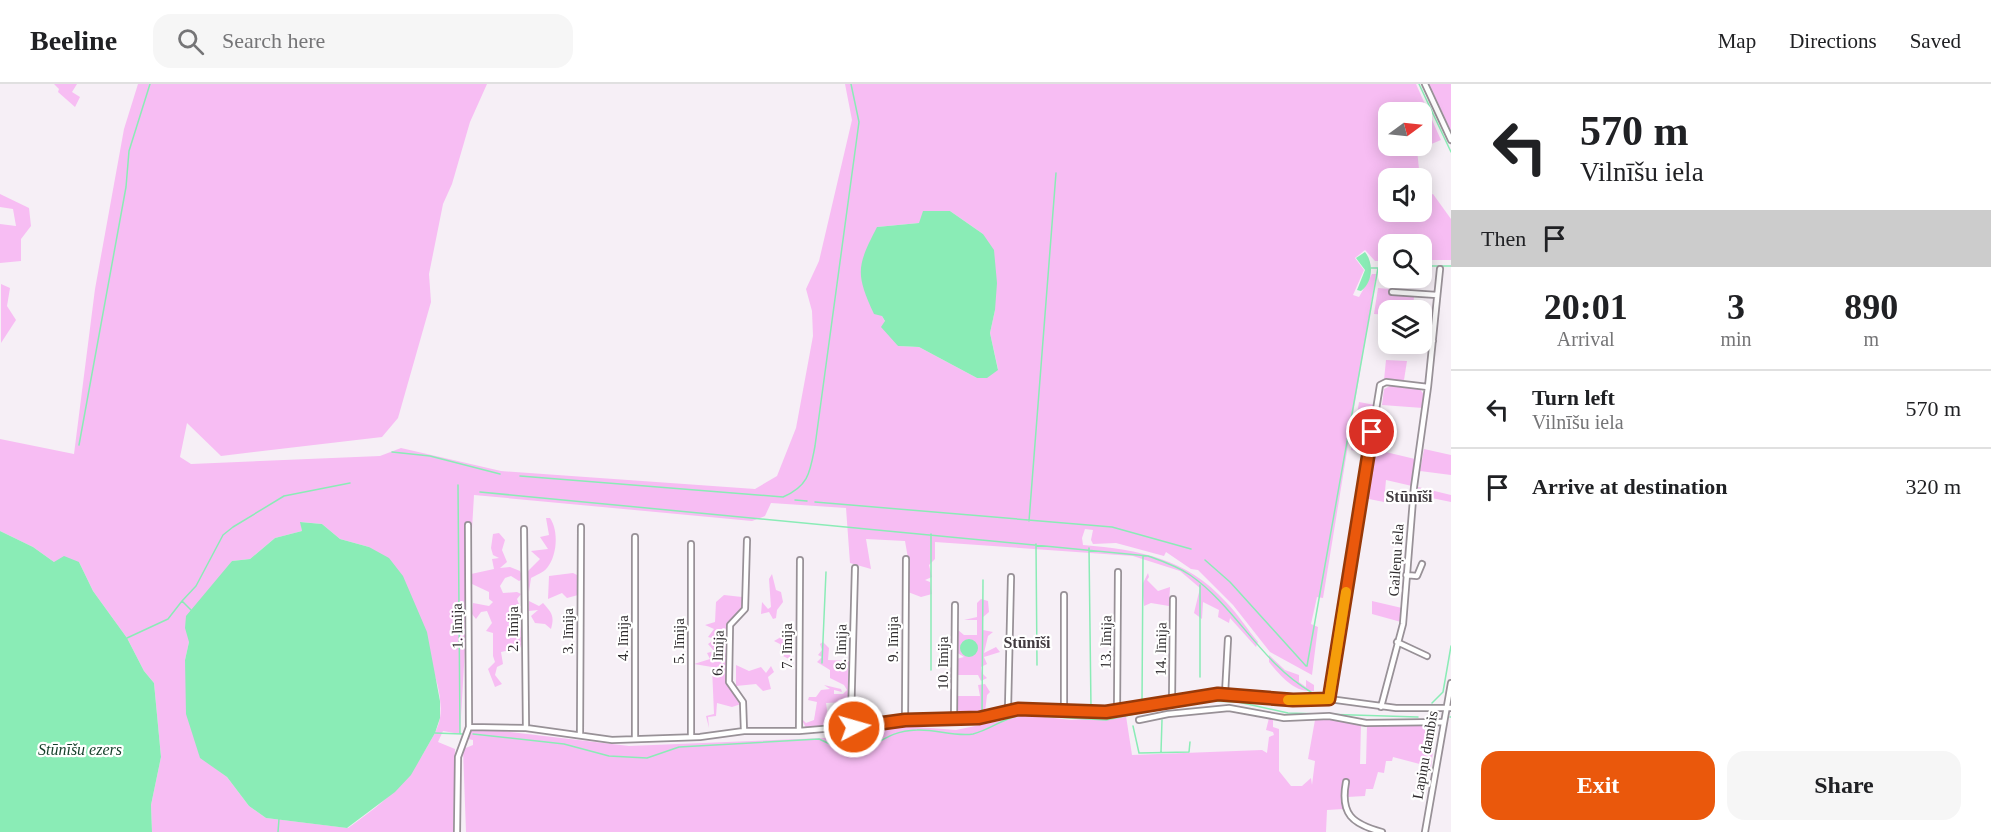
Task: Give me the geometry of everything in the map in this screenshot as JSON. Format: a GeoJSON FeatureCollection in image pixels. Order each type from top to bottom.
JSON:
{"type":"FeatureCollection","features":[{"type":"Feature","properties":{"kind":"street"},"geometry":{"type":"LineString","coordinates":[[1425,84],[1451,140]]}},
{"type":"Feature","properties":{"kind":"street","name":"Gaileņu iela"},"geometry":{"type":"LineString","coordinates":[[1381,707],[1403,624],[1406,575],[1440,269]]}},
{"type":"Feature","properties":{"kind":"street"},"geometry":{"type":"LineString","coordinates":[[1392,291],[1437,295]]}},
{"type":"Feature","properties":{"kind":"street"},"geometry":{"type":"LineString","coordinates":[[1329,699],[1380,385],[1386,382],[1428,387]]}},
{"type":"Feature","properties":{"kind":"street","name":"1. līnija"},"geometry":{"type":"LineString","coordinates":[[468,525],[469,727]]}},
{"type":"Feature","properties":{"kind":"street","name":"3. līnija"},"geometry":{"type":"LineString","coordinates":[[580,735],[581,527]]}},
{"type":"Feature","properties":{"kind":"street","name":"2. līnija"},"geometry":{"type":"LineString","coordinates":[[524,529],[526,728]]}},
{"type":"Feature","properties":{"kind":"street","name":"4. līnija"},"geometry":{"type":"LineString","coordinates":[[635,537],[635,739]]}},
{"type":"Feature","properties":{"kind":"street","name":"6. līnija"},"geometry":{"type":"LineString","coordinates":[[744,731],[743,702],[729,682],[730,625],[745,609],[747,540]]}},
{"type":"Feature","properties":{"kind":"street","name":"5. līnija"},"geometry":{"type":"LineString","coordinates":[[691,544],[691,737]]}},
{"type":"Feature","properties":{"kind":"street","name":"9. līnija"},"geometry":{"type":"LineString","coordinates":[[905,720],[906,559]]}},
{"type":"Feature","properties":{"kind":"street","name":"7. līnija"},"geometry":{"type":"LineString","coordinates":[[799,731],[800,560]]}},
{"type":"Feature","properties":{"kind":"street"},"geometry":{"type":"LineString","coordinates":[[1406,575],[1417,576],[1422,564]]}},
{"type":"Feature","properties":{"kind":"street","name":"8. līnija"},"geometry":{"type":"LineString","coordinates":[[854,727],[851,718],[855,568]]}},
{"type":"Feature","properties":{"kind":"street","name":"13. līnija"},"geometry":{"type":"LineString","coordinates":[[1117,711],[1118,572]]}},
{"type":"Feature","properties":{"kind":"street"},"geometry":{"type":"LineString","coordinates":[[1008,709],[1011,577]]}},
{"type":"Feature","properties":{"kind":"street"},"geometry":{"type":"LineString","coordinates":[[1064,595],[1064,712]]}},
{"type":"Feature","properties":{"kind":"street","name":"14. līnija"},"geometry":{"type":"LineString","coordinates":[[1172,700],[1173,599]]}},
{"type":"Feature","properties":{"kind":"street","name":"10. līnija"},"geometry":{"type":"LineString","coordinates":[[954,720],[955,605]]}},
{"type":"Feature","properties":{"kind":"street"},"geometry":{"type":"LineString","coordinates":[[1225,694],[1228,639]]}},
{"type":"Feature","properties":{"kind":"street"},"geometry":{"type":"LineString","coordinates":[[1398,642],[1427,656]]}},
{"type":"Feature","properties":{"kind":"street","name":"Lapiņu dambis"},"geometry":{"type":"LineString","coordinates":[[1425,832],[1442,722],[1448,708],[1451,683]]}},
{"type":"Feature","properties":{"kind":"street"},"geometry":{"type":"LineString","coordinates":[[457,832],[458,757],[469,727],[526,728],[612,740],[691,737],[744,731],[799,731],[854,727],[905,720],[954,720],[991,716],[1008,709],[1064,712],[1117,711],[1172,700],[1225,694],[1293,700],[1329,699],[1381,707],[1448,708]]}},
{"type":"Feature","properties":{"kind":"street"},"geometry":{"type":"LineString","coordinates":[[1139,720],[1168,714],[1229,708],[1284,718],[1329,716],[1366,723],[1442,722]]}},
{"type":"Feature","properties":{"kind":"street"},"geometry":{"type":"LineString","coordinates":[[1346,782],[1344,803],[1347,813],[1363,825],[1382,832]]}},
{"type":"Feature","properties":{"kind":"shaded area"},"geometry":{"type":"Polygon","coordinates":[[[54,84],[77,84],[72,92],[80,97],[75,107],[58,92],[59,89],[54,84]]]}},
{"type":"Feature","properties":{"kind":"shaded area"},"geometry":{"type":"Polygon","coordinates":[[[138,84],[487,84],[470,122],[452,184],[443,204],[429,274],[431,302],[398,418],[382,437],[221,456],[187,423],[180,457],[191,464],[380,456],[401,448],[501,471],[755,489],[777,476],[796,428],[813,336],[812,311],[806,289],[819,261],[852,120],[845,84],[1416,84],[1424,102],[1378,102],[1378,156],[1418,156],[1419,168],[1378,168],[1378,222],[1432,222],[1433,194],[1451,219],[1451,260],[1432,260],[1432,234],[1378,234],[1378,261],[1375,261],[1365,250],[1355,258],[1364,270],[1353,295],[1359,297],[1372,274],[1376,274],[1323,598],[1317,597],[1311,624],[1318,627],[1312,675],[1270,652],[1233,605],[1198,570],[1191,569],[1166,552],[1164,556],[1116,543],[1093,544],[1091,540],[1093,530],[1085,529],[1082,538],[1083,545],[1143,554],[1161,559],[1195,575],[1235,611],[1258,642],[1256,647],[1230,618],[1229,623],[1218,617],[1219,610],[1203,602],[1202,619],[1194,613],[1200,588],[1180,571],[1133,556],[935,542],[935,559],[929,565],[932,577],[925,580],[930,582],[932,594],[921,597],[908,592],[907,573],[910,570],[905,541],[866,539],[871,569],[850,563],[846,508],[771,503],[765,516],[752,521],[474,495],[460,734],[443,731],[438,742],[455,749],[453,832],[152,832],[151,805],[161,757],[154,683],[144,671],[127,638],[93,591],[79,562],[54,562],[33,547],[0,531],[0,439],[74,454],[95,289],[124,129],[138,84]],[[950,211],[919,223],[877,227],[882,316],[898,346],[919,347],[977,378],[998,369],[990,333],[995,310],[983,234],[950,211]],[[301,522],[302,531],[275,538],[250,559],[232,561],[189,642],[185,660],[200,757],[227,777],[249,806],[266,818],[348,828],[383,801],[410,773],[436,730],[440,718],[440,699],[436,677],[427,654],[404,607],[369,547],[340,539],[322,524],[301,522]]]}},
{"type":"Feature","properties":{"kind":"shaded area"},"geometry":{"type":"Polygon","coordinates":[[[1429,84],[1451,84],[1451,131],[1429,84]]]}},
{"type":"Feature","properties":{"kind":"shaded area"},"geometry":{"type":"Polygon","coordinates":[[[1432,120],[1441,140],[1432,144],[1432,120]]]}},
{"type":"Feature","properties":{"kind":"shaded area"},"geometry":{"type":"Polygon","coordinates":[[[0,194],[29,208],[31,226],[21,239],[21,261],[0,263],[0,224],[16,226],[13,209],[0,207],[0,194]]]}},
{"type":"Feature","properties":{"kind":"shaded area"},"geometry":{"type":"Polygon","coordinates":[[[1,284],[10,288],[7,306],[16,320],[1,343],[1,284]]]}},
{"type":"Feature","properties":{"kind":"shaded area"},"geometry":{"type":"Polygon","coordinates":[[[1378,288],[1390,289],[1390,293],[1414,296],[1414,300],[1378,300],[1378,314],[1374,314],[1378,288]]]}},
{"type":"Feature","properties":{"kind":"shaded area"},"geometry":{"type":"Polygon","coordinates":[[[1386,360],[1407,361],[1404,380],[1384,380],[1386,360]]]}},
{"type":"Feature","properties":{"kind":"shaded area"},"geometry":{"type":"Polygon","coordinates":[[[1390,386],[1420,389],[1424,395],[1423,408],[1382,405],[1384,389],[1390,386]]]}},
{"type":"Feature","properties":{"kind":"shaded area"},"geometry":{"type":"Polygon","coordinates":[[[1359,402],[1375,405],[1367,453],[1351,450],[1359,402]]]}},
{"type":"Feature","properties":{"kind":"shaded area"},"geometry":{"type":"Polygon","coordinates":[[[1373,449],[1415,459],[1412,486],[1386,480],[1384,502],[1364,498],[1373,449]]]}},
{"type":"Feature","properties":{"kind":"shaded area"},"geometry":{"type":"Polygon","coordinates":[[[1424,449],[1451,455],[1451,475],[1420,471],[1424,449]]]}},
{"type":"Feature","properties":{"kind":"shaded area"},"geometry":{"type":"Polygon","coordinates":[[[1418,487],[1451,495],[1451,502],[1417,495],[1418,487]]]}},
{"type":"Feature","properties":{"kind":"shaded area"},"geometry":{"type":"Polygon","coordinates":[[[546,518],[550,518],[555,530],[555,550],[547,568],[531,578],[529,592],[526,573],[540,559],[531,551],[548,549],[540,537],[549,535],[546,518]]]}},
{"type":"Feature","properties":{"kind":"shaded area"},"geometry":{"type":"Polygon","coordinates":[[[499,533],[505,540],[502,550],[507,562],[500,568],[510,567],[520,571],[523,579],[519,581],[511,576],[505,578],[500,586],[503,593],[521,594],[517,599],[520,607],[511,608],[520,620],[522,641],[520,648],[501,652],[503,664],[497,667],[495,675],[502,684],[495,687],[488,669],[495,662],[493,633],[486,631],[492,623],[487,611],[481,612],[476,619],[472,614],[473,603],[489,606],[493,602],[489,599],[489,592],[472,584],[471,574],[494,569],[492,559],[499,558],[493,555],[491,548],[493,534],[499,533]]]}},
{"type":"Feature","properties":{"kind":"shaded area"},"geometry":{"type":"Polygon","coordinates":[[[573,573],[577,575],[578,595],[567,598],[562,593],[548,599],[549,576],[573,573]]]}},
{"type":"Feature","properties":{"kind":"shaded area"},"geometry":{"type":"Polygon","coordinates":[[[1148,573],[1147,580],[1158,591],[1170,587],[1169,606],[1151,603],[1144,606],[1142,585],[1148,573]]]}},
{"type":"Feature","properties":{"kind":"shaded area"},"geometry":{"type":"Polygon","coordinates":[[[772,574],[776,590],[781,592],[783,602],[777,610],[776,618],[773,619],[769,612],[761,614],[762,602],[768,609],[771,607],[769,579],[772,574]]]}},
{"type":"Feature","properties":{"kind":"shaded area"},"geometry":{"type":"Polygon","coordinates":[[[724,595],[742,597],[743,602],[741,609],[731,620],[727,633],[728,677],[732,691],[741,704],[732,707],[717,703],[716,716],[708,717],[709,728],[706,716],[714,714],[712,667],[694,664],[710,659],[707,653],[714,651],[708,644],[715,639],[708,637],[714,629],[705,625],[715,622],[716,602],[724,595]]]}},
{"type":"Feature","properties":{"kind":"shaded area"},"geometry":{"type":"Polygon","coordinates":[[[981,599],[988,601],[989,612],[982,618],[983,630],[993,632],[988,636],[984,653],[996,647],[1000,652],[984,657],[987,664],[981,667],[982,673],[987,678],[981,681],[978,675],[958,675],[956,659],[964,657],[956,652],[958,630],[964,635],[977,635],[977,620],[964,620],[977,617],[977,603],[981,599]]]}},
{"type":"Feature","properties":{"kind":"shaded area"},"geometry":{"type":"Polygon","coordinates":[[[529,601],[539,606],[543,603],[552,614],[551,629],[545,624],[535,623],[531,616],[538,610],[529,611],[529,601]]]}},
{"type":"Feature","properties":{"kind":"shaded area"},"geometry":{"type":"Polygon","coordinates":[[[1372,601],[1402,608],[1401,622],[1372,614],[1372,601]]]}},
{"type":"Feature","properties":{"kind":"shaded area"},"geometry":{"type":"Polygon","coordinates":[[[781,637],[792,644],[794,650],[789,659],[783,656],[780,644],[774,641],[781,637]]]}},
{"type":"Feature","properties":{"kind":"shaded area"},"geometry":{"type":"Polygon","coordinates":[[[823,642],[829,648],[828,660],[849,661],[848,700],[826,703],[828,717],[839,719],[840,724],[806,728],[801,718],[806,723],[814,720],[817,702],[808,700],[809,697],[816,697],[821,690],[830,689],[824,685],[841,689],[842,692],[834,690],[834,694],[843,694],[847,690],[844,685],[830,678],[830,670],[817,662],[822,657],[818,655],[822,650],[820,644],[823,642]]]}},
{"type":"Feature","properties":{"kind":"shaded area"},"geometry":{"type":"Polygon","coordinates":[[[1269,655],[1285,670],[1299,675],[1299,682],[1306,687],[1306,680],[1314,685],[1314,691],[1300,689],[1288,683],[1269,662],[1269,655]]]}},
{"type":"Feature","properties":{"kind":"shaded area"},"geometry":{"type":"Polygon","coordinates":[[[736,665],[749,671],[761,667],[766,673],[771,666],[774,672],[768,677],[771,689],[763,691],[756,684],[736,686],[736,665]]]}},
{"type":"Feature","properties":{"kind":"shaded area"},"geometry":{"type":"Polygon","coordinates":[[[985,684],[990,692],[987,695],[985,712],[972,716],[957,713],[956,696],[980,696],[978,685],[985,684]]]}},
{"type":"Feature","properties":{"kind":"shaded area"},"geometry":{"type":"Polygon","coordinates":[[[1027,715],[1071,720],[1126,716],[1132,755],[1262,750],[1267,753],[1269,737],[1274,735],[1273,732],[1266,730],[1269,718],[1273,719],[1273,727],[1279,729],[1279,771],[1291,786],[1302,786],[1311,778],[1312,785],[1315,761],[1308,759],[1315,720],[1335,719],[1361,724],[1360,764],[1366,764],[1367,726],[1432,726],[1436,728],[1431,767],[1393,757],[1392,761],[1386,761],[1384,773],[1378,772],[1373,789],[1366,789],[1365,796],[1347,797],[1349,782],[1345,781],[1344,809],[1327,810],[1326,832],[466,832],[463,749],[473,745],[473,740],[468,739],[469,727],[629,746],[848,737],[852,736],[852,732],[864,734],[905,726],[956,730],[1027,715]]]}},
{"type":"Feature","properties":{"kind":"water"},"geometry":{"type":"Polygon","coordinates":[[[923,211],[950,211],[983,234],[994,250],[997,283],[990,333],[998,370],[987,378],[977,378],[919,347],[898,346],[881,327],[885,321],[882,316],[874,314],[868,300],[861,279],[862,261],[877,227],[919,223],[923,211]]]}},
{"type":"Feature","properties":{"kind":"water"},"geometry":{"type":"Polygon","coordinates":[[[1365,252],[1370,261],[1371,272],[1368,283],[1361,291],[1357,290],[1365,270],[1356,258],[1365,252]]]}},
{"type":"Feature","properties":{"kind":"water"},"geometry":{"type":"Polygon","coordinates":[[[300,522],[322,524],[340,539],[369,547],[389,558],[403,576],[427,632],[440,701],[440,718],[435,733],[411,775],[395,792],[347,828],[266,818],[249,806],[227,777],[200,758],[186,714],[185,660],[189,642],[185,628],[186,616],[232,561],[250,559],[275,538],[302,531],[300,522]]]}},
{"type":"Feature","properties":{"kind":"water","name":"Stūnīšu ezers"},"geometry":{"type":"Polygon","coordinates":[[[0,531],[33,547],[54,562],[64,556],[79,562],[93,591],[127,638],[144,671],[154,683],[161,757],[151,805],[152,832],[0,832],[0,531]]]}},
{"type":"Feature","properties":{"kind":"water"},"geometry":{"type":"Polygon","coordinates":[[[969,639],[975,642],[978,648],[975,654],[969,657],[963,654],[960,648],[963,642],[969,639]]]}},
{"type":"Feature","properties":{"kind":"waterway"},"geometry":{"type":"LineString","coordinates":[[79,445],[126,187],[129,151],[150,84]]}},
{"type":"Feature","properties":{"kind":"waterway"},"geometry":{"type":"LineString","coordinates":[[520,476],[783,497],[792,493],[803,483],[810,471],[815,446],[859,122],[851,84]]}},
{"type":"Feature","properties":{"kind":"waterway"},"geometry":{"type":"LineString","coordinates":[[1419,84],[1451,152]]}},
{"type":"Feature","properties":{"kind":"waterway"},"geometry":{"type":"LineString","coordinates":[[1029,521],[1056,173]]}},
{"type":"Feature","properties":{"kind":"waterway"},"geometry":{"type":"LineString","coordinates":[[1432,266],[1451,266]]}},
{"type":"Feature","properties":{"kind":"waterway"},"geometry":{"type":"LineString","coordinates":[[1307,666],[1378,268],[1371,268]]}},
{"type":"Feature","properties":{"kind":"waterway"},"geometry":{"type":"LineString","coordinates":[[392,452],[430,456],[500,474]]}},
{"type":"Feature","properties":{"kind":"waterway"},"geometry":{"type":"LineString","coordinates":[[182,601],[196,586],[223,535],[233,527],[284,496],[350,483]]}},
{"type":"Feature","properties":{"kind":"waterway"},"geometry":{"type":"LineString","coordinates":[[458,485],[460,734]]}},
{"type":"Feature","properties":{"kind":"waterway"},"geometry":{"type":"LineString","coordinates":[[480,492],[1148,556],[1180,569],[1206,588],[1277,666],[1311,692]]}},
{"type":"Feature","properties":{"kind":"waterway"},"geometry":{"type":"LineString","coordinates":[[795,500],[807,501]]}},
{"type":"Feature","properties":{"kind":"waterway"},"geometry":{"type":"LineString","coordinates":[[815,502],[1112,527],[1191,549]]}},
{"type":"Feature","properties":{"kind":"waterway"},"geometry":{"type":"LineString","coordinates":[[931,534],[931,670]]}},
{"type":"Feature","properties":{"kind":"waterway"},"geometry":{"type":"LineString","coordinates":[[1036,544],[1037,665]]}},
{"type":"Feature","properties":{"kind":"waterway"},"geometry":{"type":"LineString","coordinates":[[1089,548],[1091,709]]}},
{"type":"Feature","properties":{"kind":"waterway"},"geometry":{"type":"LineString","coordinates":[[1142,702],[1143,556]]}},
{"type":"Feature","properties":{"kind":"waterway"},"geometry":{"type":"LineString","coordinates":[[1205,560],[1230,582],[1306,666]]}},
{"type":"Feature","properties":{"kind":"waterway"},"geometry":{"type":"LineString","coordinates":[[822,663],[826,572]]}},
{"type":"Feature","properties":{"kind":"waterway"},"geometry":{"type":"LineString","coordinates":[[982,715],[983,580]]}},
{"type":"Feature","properties":{"kind":"waterway"},"geometry":{"type":"LineString","coordinates":[[1200,585],[1200,677]]}},
{"type":"Feature","properties":{"kind":"waterway"},"geometry":{"type":"LineString","coordinates":[[127,638],[168,619],[182,601],[191,610]]}},
{"type":"Feature","properties":{"kind":"waterway"},"geometry":{"type":"LineString","coordinates":[[1432,703],[1443,692],[1451,646]]}},
{"type":"Feature","properties":{"kind":"waterway"},"geometry":{"type":"LineString","coordinates":[[838,748],[852,755],[889,736],[906,731],[924,730],[973,734],[1021,715],[1106,720],[1212,701],[1238,702],[1288,713],[1418,717]]}},
{"type":"Feature","properties":{"kind":"waterway"},"geometry":{"type":"LineString","coordinates":[[1161,752],[1162,720]]}},
{"type":"Feature","properties":{"kind":"waterway"},"geometry":{"type":"LineString","coordinates":[[1133,726],[1139,753],[1189,752],[1190,742]]}},
{"type":"Feature","properties":{"kind":"waterway"},"geometry":{"type":"LineString","coordinates":[[435,733],[462,734]]}},
{"type":"Feature","properties":{"kind":"waterway"},"geometry":{"type":"LineString","coordinates":[[473,734],[564,744],[609,756],[647,758],[679,747],[819,739],[832,745]]}},
{"type":"Feature","properties":{"kind":"waterway"},"geometry":{"type":"LineString","coordinates":[[278,832],[279,819]]}},
{"type":"Feature","properties":{"kind":"slow traffic"},"geometry":{"type":"LineString","coordinates":[[1288,700],[1329,699],[1346,592]]}},
{"type":"Feature","properties":{"kind":"district","name":"Stūnīši"},"geometry":{"type":"Point","coordinates":[1409,496]}},
{"type":"Feature","properties":{"kind":"district","name":"Stūnīši"},"geometry":{"type":"Point","coordinates":[1027,642]}},
{"type":"Feature","properties":{"kind":"route"},"geometry":{"type":"LineString","coordinates":[[854,727],[905,720],[979,718],[1008,709],[1106,712],[1218,694],[1293,700],[1329,699],[1372,432]]}}]}
